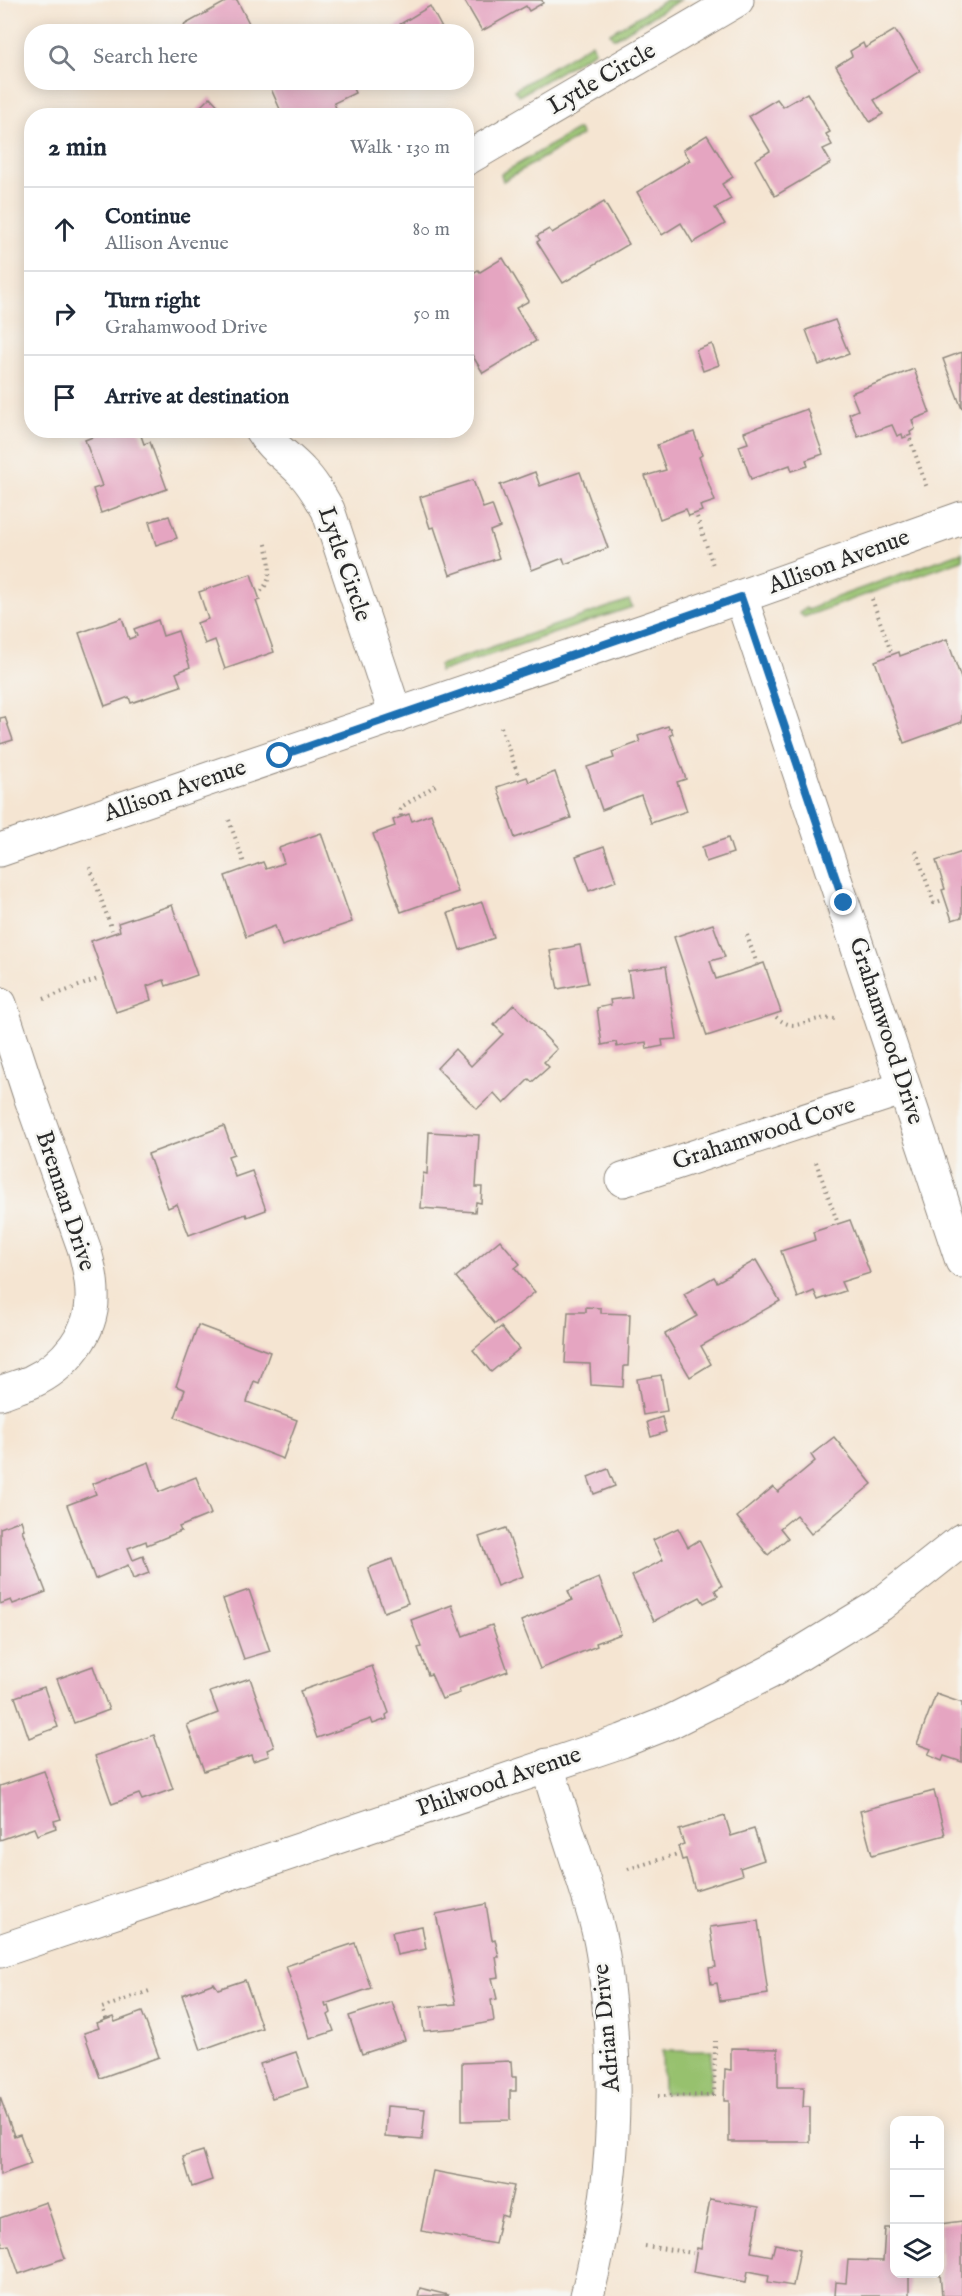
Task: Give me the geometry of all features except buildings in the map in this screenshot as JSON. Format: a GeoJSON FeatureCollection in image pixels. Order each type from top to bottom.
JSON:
{"type":"FeatureCollection","features":[{"type":"Feature","properties":{"kind":"street","name":"Lytle Circle"},"geometry":{"type":"LineString","coordinates":[[474,154],[737,0]]}},
{"type":"Feature","properties":{"kind":"street","name":"Lytle Circle"},"geometry":{"type":"LineString","coordinates":[[268,438],[279,452],[302,471],[328,510],[396,717]]}},
{"type":"Feature","properties":{"kind":"street","name":"Allison Avenue"},"geometry":{"type":"LineString","coordinates":[[0,850],[396,717],[962,518]]}},
{"type":"Feature","properties":{"kind":"street","name":"Grahamwood Drive"},"geometry":{"type":"LineString","coordinates":[[741,597],[874,990],[962,1261]]}},
{"type":"Feature","properties":{"kind":"street","name":"Brennan Drive"},"geometry":{"type":"LineString","coordinates":[[0,1004],[84,1248],[90,1273],[92,1296],[90,1317],[85,1330],[65,1359],[33,1381],[0,1393]]}},
{"type":"Feature","properties":{"kind":"street","name":"Grahamwood Cove"},"geometry":{"type":"LineString","coordinates":[[623,1180],[904,1088]]}},
{"type":"Feature","properties":{"kind":"street","name":"Philwood Avenue"},"geometry":{"type":"LineString","coordinates":[[0,1951],[622,1741],[670,1722],[770,1672],[880,1605],[962,1540]]}},
{"type":"Feature","properties":{"kind":"street","name":"Adrian Drive"},"geometry":{"type":"LineString","coordinates":[[546,1765],[596,1923],[607,1979],[612,2046],[613,2121],[609,2187],[587,2296]]}},
{"type":"Feature","properties":{"kind":"path"},"geometry":{"type":"LineString","coordinates":[[910,439],[927,488]]}},
{"type":"Feature","properties":{"kind":"path"},"geometry":{"type":"LineString","coordinates":[[697,517],[713,565]]}},
{"type":"Feature","properties":{"kind":"path"},"geometry":{"type":"LineString","coordinates":[[261,591],[268,585],[270,573],[265,541]]}},
{"type":"Feature","properties":{"kind":"path"},"geometry":{"type":"LineString","coordinates":[[872,599],[891,652]]}},
{"type":"Feature","properties":{"kind":"path"},"geometry":{"type":"LineString","coordinates":[[501,727],[518,775]]}},
{"type":"Feature","properties":{"kind":"path"},"geometry":{"type":"LineString","coordinates":[[401,816],[400,810],[403,806],[436,785]]}},
{"type":"Feature","properties":{"kind":"path"},"geometry":{"type":"LineString","coordinates":[[229,820],[244,863]]}},
{"type":"Feature","properties":{"kind":"path"},"geometry":{"type":"LineString","coordinates":[[916,851],[934,903],[943,900]]}},
{"type":"Feature","properties":{"kind":"path"},"geometry":{"type":"LineString","coordinates":[[90,867],[112,930]]}},
{"type":"Feature","properties":{"kind":"path"},"geometry":{"type":"LineString","coordinates":[[747,935],[757,964]]}},
{"type":"Feature","properties":{"kind":"path"},"geometry":{"type":"LineString","coordinates":[[44,999],[98,979]]}},
{"type":"Feature","properties":{"kind":"path"},"geometry":{"type":"LineString","coordinates":[[776,1017],[785,1024],[793,1026],[821,1019],[839,1019]]}},
{"type":"Feature","properties":{"kind":"path"},"geometry":{"type":"LineString","coordinates":[[816,1161],[837,1221]]}},
{"type":"Feature","properties":{"kind":"path"},"geometry":{"type":"LineString","coordinates":[[628,1869],[678,1854]]}},
{"type":"Feature","properties":{"kind":"path"},"geometry":{"type":"LineString","coordinates":[[106,2019],[102,2008],[152,1990]]}},
{"type":"Feature","properties":{"kind":"path"},"geometry":{"type":"LineString","coordinates":[[658,2096],[716,2095],[715,2041]]}},
{"type":"Feature","properties":{"kind":"path"},"geometry":{"type":"LineString","coordinates":[[645,2246],[693,2253]]}},
{"type":"Feature","properties":{"kind":"green space"},"geometry":{"type":"Polygon","coordinates":[[[666,0],[680,0],[613,38],[610,33],[666,0]]]}},
{"type":"Feature","properties":{"kind":"green space"},"geometry":{"type":"Polygon","coordinates":[[[592,43],[595,51],[519,96],[514,90],[592,43]]]}},
{"type":"Feature","properties":{"kind":"green space"},"geometry":{"type":"Polygon","coordinates":[[[578,129],[582,135],[503,181],[501,174],[578,129]]]}},
{"type":"Feature","properties":{"kind":"green space"},"geometry":{"type":"Polygon","coordinates":[[[962,552],[962,560],[804,617],[799,613],[806,608],[808,610],[820,603],[962,552]]]}},
{"type":"Feature","properties":{"kind":"green space"},"geometry":{"type":"Polygon","coordinates":[[[629,600],[632,607],[439,672],[439,665],[629,600]]]}},
{"type":"Feature","properties":{"kind":"green space"},"geometry":{"type":"Polygon","coordinates":[[[662,2051],[712,2051],[710,2093],[663,2093],[662,2051]]]}},
{"type":"Feature","properties":{"kind":"route"},"geometry":{"type":"LineString","coordinates":[[280,756],[741,597],[844,903]]}}]}
